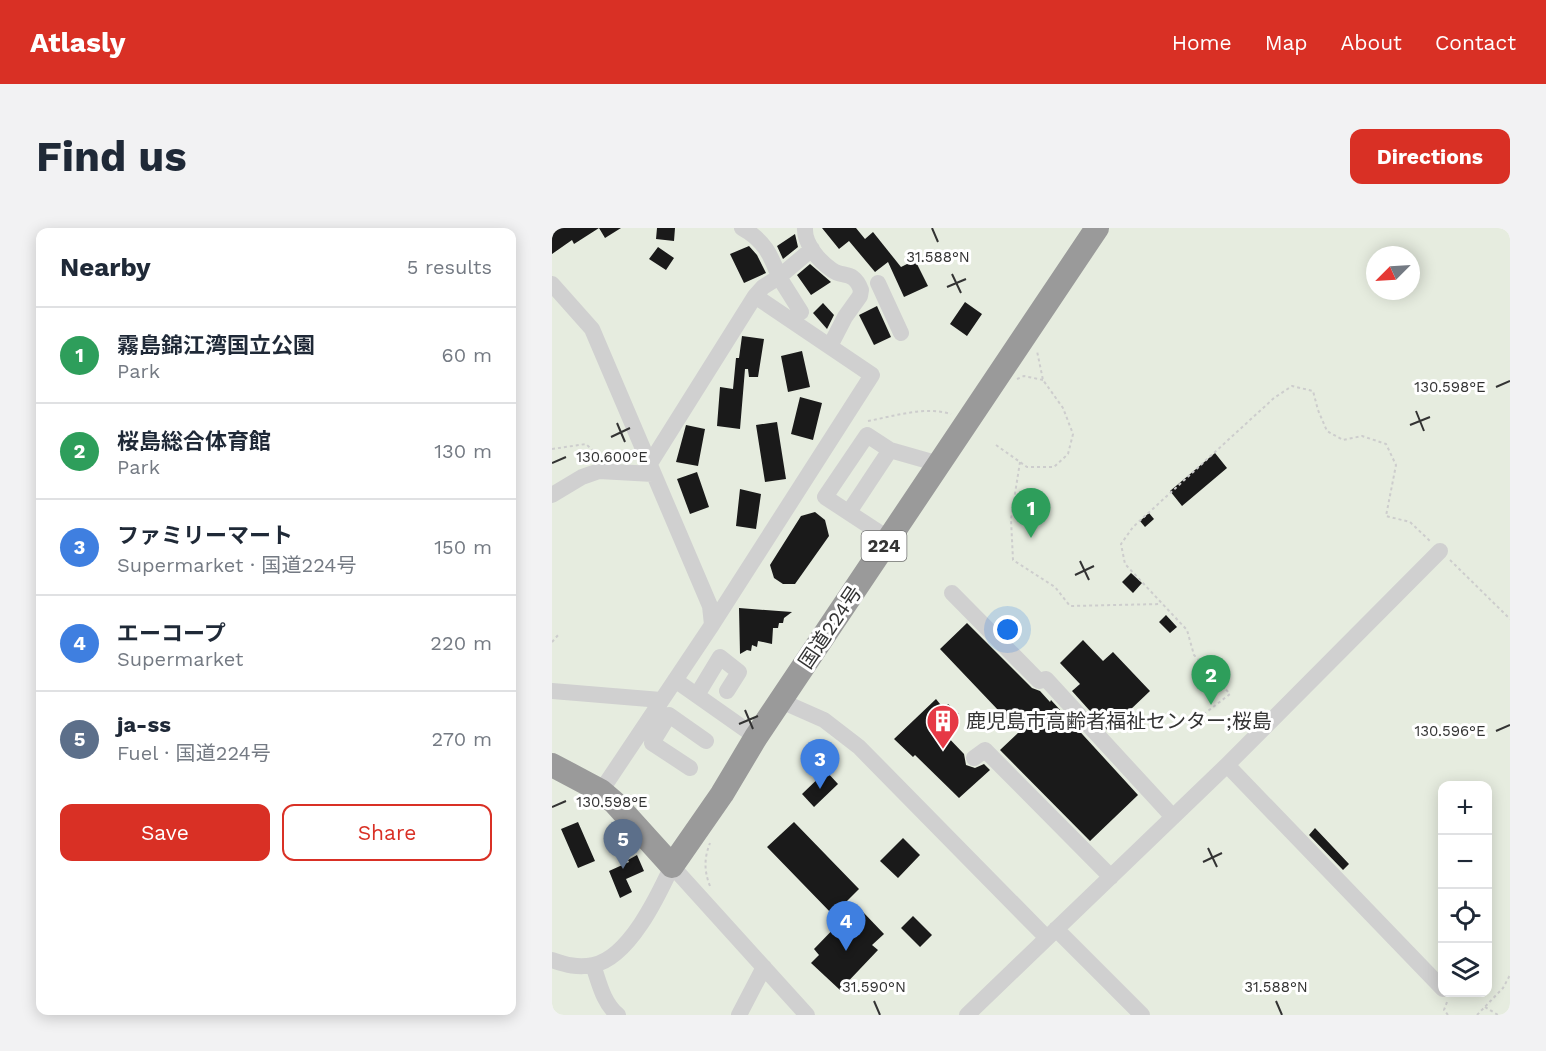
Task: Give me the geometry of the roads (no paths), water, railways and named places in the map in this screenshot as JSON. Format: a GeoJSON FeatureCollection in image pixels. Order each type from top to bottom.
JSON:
{"type":"FeatureCollection","features":[{"type":"Feature","properties":{"kind":"highway","name":"国道224号"},"geometry":{"type":"LineString","coordinates":[[672,866],[723,794],[756,737],[1097,228]]}},
{"type":"Feature","properties":{"kind":"highway"},"geometry":{"type":"LineString","coordinates":[[552,765],[601,792],[615,803],[672,866]]}},
{"type":"Feature","properties":{"kind":"street"},"geometry":{"type":"LineString","coordinates":[[742,228],[768,249],[779,278],[801,312]]}},
{"type":"Feature","properties":{"kind":"street"},"geometry":{"type":"LineString","coordinates":[[804,228],[807,242],[812,249],[834,272],[848,275],[856,280],[861,290],[860,296],[845,317],[830,346]]}},
{"type":"Feature","properties":{"kind":"street"},"geometry":{"type":"LineString","coordinates":[[651,469],[755,296],[763,287],[779,278],[812,249]]}},
{"type":"Feature","properties":{"kind":"street"},"geometry":{"type":"LineString","coordinates":[[552,284],[592,329],[710,606],[712,625]]}},
{"type":"Feature","properties":{"kind":"street"},"geometry":{"type":"LineString","coordinates":[[860,296],[879,286],[901,333]]}},
{"type":"Feature","properties":{"kind":"street"},"geometry":{"type":"LineString","coordinates":[[601,792],[712,625],[872,375],[755,296]]}},
{"type":"Feature","properties":{"kind":"street"},"geometry":{"type":"LineString","coordinates":[[889,539],[825,497],[867,435],[890,450],[939,464]]}},
{"type":"Feature","properties":{"kind":"street"},"geometry":{"type":"LineString","coordinates":[[849,512],[890,450]]}},
{"type":"Feature","properties":{"kind":"street"},"geometry":{"type":"LineString","coordinates":[[552,495],[582,477],[599,471],[651,469]]}},
{"type":"Feature","properties":{"kind":"street"},"geometry":{"type":"LineString","coordinates":[[967,1015],[1227,765],[1440,551]]}},
{"type":"Feature","properties":{"kind":"street"},"geometry":{"type":"LineString","coordinates":[[952,593],[1039,681],[1046,679],[1173,817]]}},
{"type":"Feature","properties":{"kind":"street"},"geometry":{"type":"LineString","coordinates":[[697,695],[720,657],[739,672],[727,691]]}},
{"type":"Feature","properties":{"kind":"street"},"geometry":{"type":"LineString","coordinates":[[675,680],[756,737]]}},
{"type":"Feature","properties":{"kind":"street"},"geometry":{"type":"LineString","coordinates":[[552,691],[661,700]]}},
{"type":"Feature","properties":{"kind":"street"},"geometry":{"type":"LineString","coordinates":[[781,701],[824,720],[859,747],[1051,934],[1142,1015]]}},
{"type":"Feature","properties":{"kind":"street"},"geometry":{"type":"LineString","coordinates":[[690,768],[652,743],[669,715],[706,741]]}},
{"type":"Feature","properties":{"kind":"street"},"geometry":{"type":"LineString","coordinates":[[974,758],[985,750],[1110,877]]}},
{"type":"Feature","properties":{"kind":"street"},"geometry":{"type":"LineString","coordinates":[[1227,765],[1438,985]]}},
{"type":"Feature","properties":{"kind":"street"},"geometry":{"type":"LineString","coordinates":[[552,960],[569,966],[593,965],[605,960],[626,943],[659,893],[672,866],[807,1015]]}},
{"type":"Feature","properties":{"kind":"street"},"geometry":{"type":"LineString","coordinates":[[593,965],[604,997],[618,1015]]}},
{"type":"Feature","properties":{"kind":"street"},"geometry":{"type":"LineString","coordinates":[[739,1015],[764,967]]}},
{"type":"Feature","properties":{"kind":"place","name":"霧島錦江湾国立公園"},"geometry":{"type":"Point","coordinates":[1031,538]}},
{"type":"Feature","properties":{"kind":"place","name":"桜島総合体育館"},"geometry":{"type":"Point","coordinates":[1211,705]}},
{"type":"Feature","properties":{"kind":"place","name":"鹿児島市高齢者福祉センター;桜島"},"geometry":{"type":"Point","coordinates":[943,750]}},
{"type":"Feature","properties":{"kind":"place","name":"ファミリーマート"},"geometry":{"type":"Point","coordinates":[820,789]}},
{"type":"Feature","properties":{"kind":"place","name":"ja-ss"},"geometry":{"type":"Point","coordinates":[623,869]}},
{"type":"Feature","properties":{"kind":"place","name":"エーコープ"},"geometry":{"type":"Point","coordinates":[846,951]}}]}
